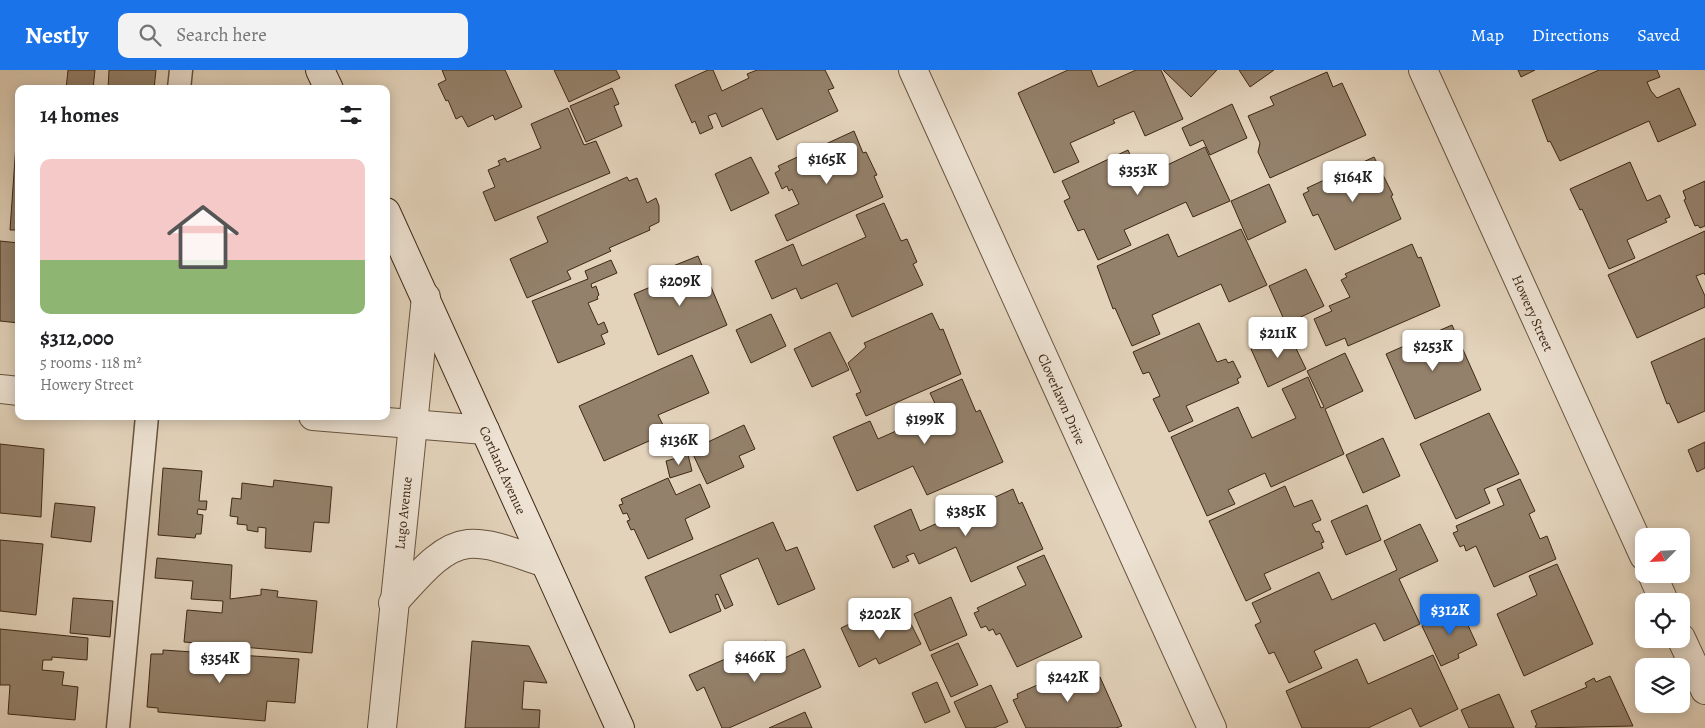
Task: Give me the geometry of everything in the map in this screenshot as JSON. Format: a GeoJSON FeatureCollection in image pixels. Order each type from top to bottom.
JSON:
{"type":"FeatureCollection","features":[{"type":"Feature","properties":{"kind":"street"},"geometry":{"type":"LineString","coordinates":[[320,70],[327,85]]}},
{"type":"Feature","properties":{"kind":"street","name":"Cloverlawn Drive"},"geometry":{"type":"LineString","coordinates":[[912,70],[1212,728]]}},
{"type":"Feature","properties":{"kind":"street","name":"Howery Street"},"geometry":{"type":"LineString","coordinates":[[1423,70],[1635,536]]}},
{"type":"Feature","properties":{"kind":"street","name":"Cortland Avenue"},"geometry":{"type":"LineString","coordinates":[[390,220],[426,297],[543,562],[620,728]]}},
{"type":"Feature","properties":{"kind":"street","name":"Lugo Avenue"},"geometry":{"type":"LineString","coordinates":[[382,728],[393,603],[426,297]]}},
{"type":"Feature","properties":{"kind":"street"},"geometry":{"type":"LineString","coordinates":[[0,389],[15,390]]}},
{"type":"Feature","properties":{"kind":"street"},"geometry":{"type":"LineString","coordinates":[[357,420],[485,430]]}},
{"type":"Feature","properties":{"kind":"street"},"geometry":{"type":"LineString","coordinates":[[393,603],[432,563],[448,551],[467,544],[487,545],[543,562]]}},
{"type":"Feature","properties":{"kind":"street"},"geometry":{"type":"LineString","coordinates":[[1686,648],[1705,690]]}},
{"type":"Feature","properties":{"kind":"lane"},"geometry":{"type":"LineString","coordinates":[[179,85],[181,70]]}},
{"type":"Feature","properties":{"kind":"lane"},"geometry":{"type":"LineString","coordinates":[[118,728],[147,420]]}},
{"type":"Feature","properties":{"kind":"building"},"geometry":{"type":"Polygon","coordinates":[[[68,70],[95,70],[93,85],[66,85],[68,70]]]}},
{"type":"Feature","properties":{"kind":"building"},"geometry":{"type":"Polygon","coordinates":[[[109,70],[156,70],[154,85],[108,85],[109,70]]]}},
{"type":"Feature","properties":{"kind":"building"},"geometry":{"type":"Polygon","coordinates":[[[442,70],[505,70],[522,107],[495,120],[493,115],[468,127],[462,116],[456,119],[448,100],[446,101],[438,84],[446,80],[442,70]]]}},
{"type":"Feature","properties":{"kind":"building"},"geometry":{"type":"Polygon","coordinates":[[[554,70],[616,70],[620,78],[569,102],[554,70]]]}},
{"type":"Feature","properties":{"kind":"building"},"geometry":{"type":"Polygon","coordinates":[[[708,70],[713,70],[722,91],[749,78],[747,74],[757,70],[825,70],[834,88],[828,90],[838,111],[777,140],[762,108],[722,127],[716,113],[708,116],[713,128],[700,134],[695,121],[692,123],[675,85],[708,70]]]}},
{"type":"Feature","properties":{"kind":"building"},"geometry":{"type":"Polygon","coordinates":[[[1068,70],[1091,70],[1098,87],[1136,70],[1161,70],[1183,119],[1145,136],[1134,111],[1113,120],[1115,123],[1070,143],[1079,162],[1054,173],[1018,93],[1068,70]]]}},
{"type":"Feature","properties":{"kind":"building"},"geometry":{"type":"Polygon","coordinates":[[[1163,70],[1217,70],[1191,97],[1163,70]]]}},
{"type":"Feature","properties":{"kind":"building"},"geometry":{"type":"Polygon","coordinates":[[[1239,70],[1274,70],[1250,87],[1239,70]]]}},
{"type":"Feature","properties":{"kind":"building"},"geometry":{"type":"Polygon","coordinates":[[[1518,70],[1535,70],[1521,77],[1518,70]]]}},
{"type":"Feature","properties":{"kind":"building"},"geometry":{"type":"Polygon","coordinates":[[[1599,70],[1657,70],[1660,77],[1647,82],[1651,91],[1657,98],[1679,88],[1696,125],[1658,142],[1649,121],[1560,161],[1550,141],[1548,142],[1532,100],[1599,70]]]}},
{"type":"Feature","properties":{"kind":"building"},"geometry":{"type":"Polygon","coordinates":[[[1327,72],[1333,87],[1342,83],[1366,135],[1270,178],[1258,152],[1260,143],[1248,116],[1274,105],[1270,97],[1327,72]]]}},
{"type":"Feature","properties":{"kind":"building"},"geometry":{"type":"Polygon","coordinates":[[[612,88],[619,104],[614,106],[622,126],[586,142],[570,106],[612,88]]]}},
{"type":"Feature","properties":{"kind":"building"},"geometry":{"type":"Polygon","coordinates":[[[1232,104],[1247,138],[1210,155],[1203,140],[1190,146],[1182,128],[1232,104]]]}},
{"type":"Feature","properties":{"kind":"building"},"geometry":{"type":"Polygon","coordinates":[[[568,108],[584,145],[596,141],[610,173],[495,221],[483,192],[495,187],[488,170],[500,165],[498,161],[505,158],[507,162],[541,148],[531,124],[568,108]]]}},
{"type":"Feature","properties":{"kind":"building"},"geometry":{"type":"Polygon","coordinates":[[[854,131],[863,153],[866,152],[877,175],[874,176],[883,197],[787,241],[775,215],[799,204],[792,189],[789,191],[787,186],[782,189],[775,173],[780,170],[778,166],[854,131]]]}},
{"type":"Feature","properties":{"kind":"building"},"geometry":{"type":"Polygon","coordinates":[[[1205,147],[1230,201],[1193,217],[1186,202],[1124,230],[1131,245],[1098,260],[1084,229],[1078,231],[1064,201],[1070,198],[1062,181],[1128,150],[1140,178],[1205,147]]]}},
{"type":"Feature","properties":{"kind":"building"},"geometry":{"type":"Polygon","coordinates":[[[751,157],[769,193],[731,211],[715,174],[751,157]]]}},
{"type":"Feature","properties":{"kind":"building"},"geometry":{"type":"Polygon","coordinates":[[[1374,157],[1393,195],[1391,196],[1401,219],[1335,250],[1318,214],[1313,216],[1303,194],[1309,191],[1307,188],[1374,157]]]}},
{"type":"Feature","properties":{"kind":"building"},"geometry":{"type":"Polygon","coordinates":[[[15,158],[15,230],[10,230],[15,158]]]}},
{"type":"Feature","properties":{"kind":"building"},"geometry":{"type":"Polygon","coordinates":[[[1630,162],[1647,201],[1660,195],[1670,217],[1665,219],[1667,222],[1627,240],[1635,258],[1609,269],[1582,209],[1580,210],[1570,189],[1630,162]]]}},
{"type":"Feature","properties":{"kind":"building"},"geometry":{"type":"Polygon","coordinates":[[[627,177],[629,181],[637,178],[647,203],[656,198],[659,206],[659,222],[649,227],[650,230],[609,248],[611,251],[567,271],[571,279],[527,298],[510,259],[548,242],[537,217],[627,177]]]}},
{"type":"Feature","properties":{"kind":"building"},"geometry":{"type":"Polygon","coordinates":[[[1705,181],[1705,226],[1700,228],[1698,225],[1695,226],[1684,200],[1686,199],[1683,191],[1705,181]]]}},
{"type":"Feature","properties":{"kind":"building"},"geometry":{"type":"Polygon","coordinates":[[[1269,184],[1286,222],[1248,240],[1231,201],[1269,184]]]}},
{"type":"Feature","properties":{"kind":"building"},"geometry":{"type":"Polygon","coordinates":[[[884,203],[901,241],[907,239],[917,262],[913,264],[923,285],[852,317],[837,283],[801,299],[796,288],[772,299],[755,261],[793,244],[802,266],[866,237],[856,215],[884,203]]]}},
{"type":"Feature","properties":{"kind":"building"},"geometry":{"type":"Polygon","coordinates":[[[1241,229],[1267,285],[1229,302],[1221,284],[1152,315],[1160,334],[1132,346],[1115,308],[1113,309],[1097,266],[1168,234],[1178,257],[1241,229]]]}},
{"type":"Feature","properties":{"kind":"building"},"geometry":{"type":"Polygon","coordinates":[[[1705,231],[1705,275],[1704,273],[1696,276],[1705,296],[1705,307],[1637,338],[1608,275],[1705,231]]]}},
{"type":"Feature","properties":{"kind":"building"},"geometry":{"type":"Polygon","coordinates":[[[0,241],[15,243],[15,323],[0,321],[0,241]]]}},
{"type":"Feature","properties":{"kind":"building"},"geometry":{"type":"Polygon","coordinates":[[[1412,244],[1418,258],[1421,257],[1440,306],[1348,346],[1345,338],[1326,346],[1314,319],[1332,311],[1329,306],[1350,297],[1341,280],[1347,277],[1345,274],[1412,244]]]}},
{"type":"Feature","properties":{"kind":"building"},"geometry":{"type":"Polygon","coordinates":[[[698,256],[727,325],[658,355],[634,294],[667,280],[663,270],[698,256]]]}},
{"type":"Feature","properties":{"kind":"building"},"geometry":{"type":"Polygon","coordinates":[[[611,260],[617,273],[591,284],[592,288],[596,286],[599,295],[598,299],[588,303],[598,325],[604,322],[608,332],[601,335],[605,344],[558,363],[532,301],[588,279],[585,271],[611,260]]]}},
{"type":"Feature","properties":{"kind":"building"},"geometry":{"type":"Polygon","coordinates":[[[1306,269],[1324,306],[1286,324],[1269,286],[1306,269]]]}},
{"type":"Feature","properties":{"kind":"building"},"geometry":{"type":"Polygon","coordinates":[[[932,313],[940,330],[943,329],[961,374],[866,416],[856,394],[861,392],[848,363],[866,347],[864,343],[932,313]]]}},
{"type":"Feature","properties":{"kind":"building"},"geometry":{"type":"Polygon","coordinates":[[[771,314],[786,346],[751,363],[736,330],[771,314]]]}},
{"type":"Feature","properties":{"kind":"building"},"geometry":{"type":"Polygon","coordinates":[[[1199,323],[1217,362],[1226,359],[1228,363],[1233,361],[1241,377],[1237,379],[1239,383],[1186,406],[1193,421],[1169,432],[1153,399],[1160,396],[1149,372],[1143,374],[1133,352],[1199,323]]]}},
{"type":"Feature","properties":{"kind":"building"},"geometry":{"type":"Polygon","coordinates":[[[1452,325],[1481,390],[1415,419],[1386,354],[1452,325]]]}},
{"type":"Feature","properties":{"kind":"building"},"geometry":{"type":"Polygon","coordinates":[[[830,332],[849,370],[812,387],[794,349],[830,332]]]}},
{"type":"Feature","properties":{"kind":"building"},"geometry":{"type":"Polygon","coordinates":[[[1288,332],[1306,369],[1268,387],[1251,349],[1288,332]]]}},
{"type":"Feature","properties":{"kind":"building"},"geometry":{"type":"Polygon","coordinates":[[[1705,338],[1705,411],[1678,423],[1669,403],[1667,404],[1651,362],[1705,338]]]}},
{"type":"Feature","properties":{"kind":"building"},"geometry":{"type":"Polygon","coordinates":[[[1345,353],[1363,391],[1325,409],[1344,454],[1271,487],[1265,473],[1228,490],[1235,504],[1207,516],[1171,437],[1238,407],[1252,438],[1296,418],[1282,389],[1308,377],[1321,408],[1324,407],[1307,371],[1345,353]]]}},
{"type":"Feature","properties":{"kind":"building"},"geometry":{"type":"Polygon","coordinates":[[[692,355],[709,393],[658,415],[667,433],[604,461],[579,406],[692,355]]]}},
{"type":"Feature","properties":{"kind":"building"},"geometry":{"type":"Polygon","coordinates":[[[962,379],[976,412],[980,410],[1003,462],[927,495],[913,466],[857,491],[833,437],[870,421],[878,439],[939,412],[930,393],[962,379]]]}},
{"type":"Feature","properties":{"kind":"building"},"geometry":{"type":"Polygon","coordinates":[[[1489,413],[1519,474],[1484,489],[1490,503],[1456,519],[1420,444],[1489,413]]]}},
{"type":"Feature","properties":{"kind":"building"},"geometry":{"type":"Polygon","coordinates":[[[744,425],[755,449],[739,456],[744,467],[707,484],[691,450],[744,425]]]}},
{"type":"Feature","properties":{"kind":"building"},"geometry":{"type":"Polygon","coordinates":[[[1383,438],[1400,476],[1363,493],[1346,455],[1383,438]]]}},
{"type":"Feature","properties":{"kind":"building"},"geometry":{"type":"Polygon","coordinates":[[[1705,442],[1705,468],[1697,472],[1688,450],[1705,442]]]}},
{"type":"Feature","properties":{"kind":"building"},"geometry":{"type":"Polygon","coordinates":[[[0,444],[44,449],[41,517],[0,513],[0,444]]]}},
{"type":"Feature","properties":{"kind":"building"},"geometry":{"type":"Polygon","coordinates":[[[688,455],[692,471],[670,478],[666,461],[688,455]]]}},
{"type":"Feature","properties":{"kind":"building"},"geometry":{"type":"Polygon","coordinates":[[[163,468],[202,471],[199,501],[207,501],[206,510],[198,509],[197,514],[203,515],[201,534],[196,534],[195,538],[158,535],[163,468]]]}},
{"type":"Feature","properties":{"kind":"building"},"geometry":{"type":"Polygon","coordinates":[[[668,478],[676,495],[700,484],[710,507],[685,519],[693,539],[648,559],[634,529],[631,530],[627,521],[630,520],[627,513],[623,514],[619,505],[623,504],[621,499],[668,478]]]}},
{"type":"Feature","properties":{"kind":"building"},"geometry":{"type":"Polygon","coordinates":[[[1520,479],[1535,511],[1529,514],[1540,539],[1547,536],[1556,559],[1494,587],[1476,546],[1466,551],[1464,545],[1460,547],[1453,533],[1458,531],[1456,526],[1504,505],[1497,489],[1520,479]]]}},
{"type":"Feature","properties":{"kind":"building"},"geometry":{"type":"Polygon","coordinates":[[[274,480],[332,487],[329,523],[314,522],[311,552],[265,548],[266,528],[258,527],[258,532],[247,530],[247,525],[237,524],[238,517],[230,516],[232,498],[241,499],[242,483],[273,487],[274,480]]]}},
{"type":"Feature","properties":{"kind":"building"},"geometry":{"type":"Polygon","coordinates":[[[1285,486],[1294,507],[1312,500],[1321,520],[1312,524],[1316,532],[1319,531],[1324,542],[1321,543],[1323,548],[1264,574],[1271,589],[1246,601],[1209,521],[1285,486]]]}},
{"type":"Feature","properties":{"kind":"building"},"geometry":{"type":"Polygon","coordinates":[[[1013,489],[1019,504],[1022,502],[1043,549],[971,582],[956,547],[919,564],[914,553],[906,556],[909,561],[893,568],[874,526],[911,509],[920,531],[1013,489]]]}},
{"type":"Feature","properties":{"kind":"building"},"geometry":{"type":"Polygon","coordinates":[[[55,503],[95,507],[91,542],[51,537],[55,503]]]}},
{"type":"Feature","properties":{"kind":"building"},"geometry":{"type":"Polygon","coordinates":[[[1367,505],[1381,540],[1346,555],[1331,521],[1367,505]]]}},
{"type":"Feature","properties":{"kind":"building"},"geometry":{"type":"Polygon","coordinates":[[[773,522],[786,551],[797,547],[815,589],[778,605],[758,558],[720,575],[733,605],[725,609],[718,594],[715,595],[721,611],[670,633],[645,577],[773,522]]]}},
{"type":"Feature","properties":{"kind":"building"},"geometry":{"type":"Polygon","coordinates":[[[1420,524],[1438,561],[1399,579],[1420,624],[1384,641],[1375,623],[1314,651],[1322,668],[1289,683],[1274,652],[1269,654],[1255,625],[1261,622],[1252,603],[1319,572],[1332,600],[1397,570],[1384,541],[1420,524]]]}},
{"type":"Feature","properties":{"kind":"building"},"geometry":{"type":"Polygon","coordinates":[[[0,540],[43,544],[36,615],[0,611],[0,540]]]}},
{"type":"Feature","properties":{"kind":"building"},"geometry":{"type":"Polygon","coordinates":[[[1044,555],[1082,637],[1017,667],[1000,633],[996,635],[993,629],[989,631],[986,626],[981,628],[974,613],[979,611],[977,608],[1026,585],[1017,567],[1044,555]]]}},
{"type":"Feature","properties":{"kind":"building"},"geometry":{"type":"Polygon","coordinates":[[[157,558],[232,565],[230,599],[261,595],[261,589],[278,591],[277,597],[317,601],[312,653],[184,642],[187,610],[222,613],[223,601],[191,599],[193,581],[155,578],[157,558]]]}},
{"type":"Feature","properties":{"kind":"building"},"geometry":{"type":"Polygon","coordinates":[[[1557,564],[1593,644],[1524,676],[1497,614],[1537,595],[1529,576],[1557,564]]]}},
{"type":"Feature","properties":{"kind":"building"},"geometry":{"type":"Polygon","coordinates":[[[951,597],[967,635],[930,651],[914,614],[951,597]]]}},
{"type":"Feature","properties":{"kind":"building"},"geometry":{"type":"Polygon","coordinates":[[[73,598],[113,601],[110,637],[70,633],[73,598]]]}},
{"type":"Feature","properties":{"kind":"building"},"geometry":{"type":"Polygon","coordinates":[[[1460,608],[1477,645],[1458,654],[1459,658],[1441,666],[1422,626],[1460,608]]]}},
{"type":"Feature","properties":{"kind":"building"},"geometry":{"type":"Polygon","coordinates":[[[907,616],[921,644],[879,664],[876,658],[859,667],[841,628],[862,618],[877,622],[881,628],[907,616]]]}},
{"type":"Feature","properties":{"kind":"building"},"geometry":{"type":"Polygon","coordinates":[[[0,629],[88,638],[87,660],[52,657],[52,660],[43,660],[42,670],[64,672],[62,685],[78,687],[75,720],[8,714],[10,685],[0,685],[0,629]]]}},
{"type":"Feature","properties":{"kind":"building"},"geometry":{"type":"Polygon","coordinates":[[[472,641],[529,646],[547,683],[524,681],[522,709],[540,710],[539,728],[465,728],[472,641]]]}},
{"type":"Feature","properties":{"kind":"building"},"geometry":{"type":"Polygon","coordinates":[[[766,641],[767,644],[769,643],[778,661],[804,649],[821,687],[729,728],[722,728],[704,687],[697,691],[689,675],[766,641]]]}},
{"type":"Feature","properties":{"kind":"building"},"geometry":{"type":"Polygon","coordinates":[[[958,643],[978,685],[951,697],[931,655],[958,643]]]}},
{"type":"Feature","properties":{"kind":"building"},"geometry":{"type":"Polygon","coordinates":[[[163,650],[299,659],[295,703],[267,701],[265,721],[158,712],[158,708],[147,707],[151,654],[163,654],[163,650]]]}},
{"type":"Feature","properties":{"kind":"building"},"geometry":{"type":"Polygon","coordinates":[[[1433,655],[1458,709],[1420,727],[1411,708],[1368,728],[1302,728],[1286,691],[1357,659],[1368,684],[1433,655]]]}},
{"type":"Feature","properties":{"kind":"building"},"geometry":{"type":"Polygon","coordinates":[[[1085,664],[1092,681],[1100,677],[1122,726],[1116,728],[1026,728],[1013,700],[1018,698],[1017,694],[1085,664]]]}},
{"type":"Feature","properties":{"kind":"building"},"geometry":{"type":"Polygon","coordinates":[[[1610,676],[1633,726],[1536,728],[1535,726],[1537,725],[1531,711],[1587,687],[1585,683],[1594,678],[1596,682],[1610,676]]]}},
{"type":"Feature","properties":{"kind":"building"},"geometry":{"type":"Polygon","coordinates":[[[937,682],[950,712],[925,723],[912,693],[937,682]]]}},
{"type":"Feature","properties":{"kind":"building"},"geometry":{"type":"Polygon","coordinates":[[[991,685],[1008,722],[994,728],[966,728],[954,702],[991,685]]]}},
{"type":"Feature","properties":{"kind":"building"},"geometry":{"type":"Polygon","coordinates":[[[1499,694],[1514,728],[1469,728],[1461,710],[1499,694]]]}},
{"type":"Feature","properties":{"kind":"building"},"geometry":{"type":"Polygon","coordinates":[[[805,712],[812,728],[769,728],[805,712]]]}}]}
